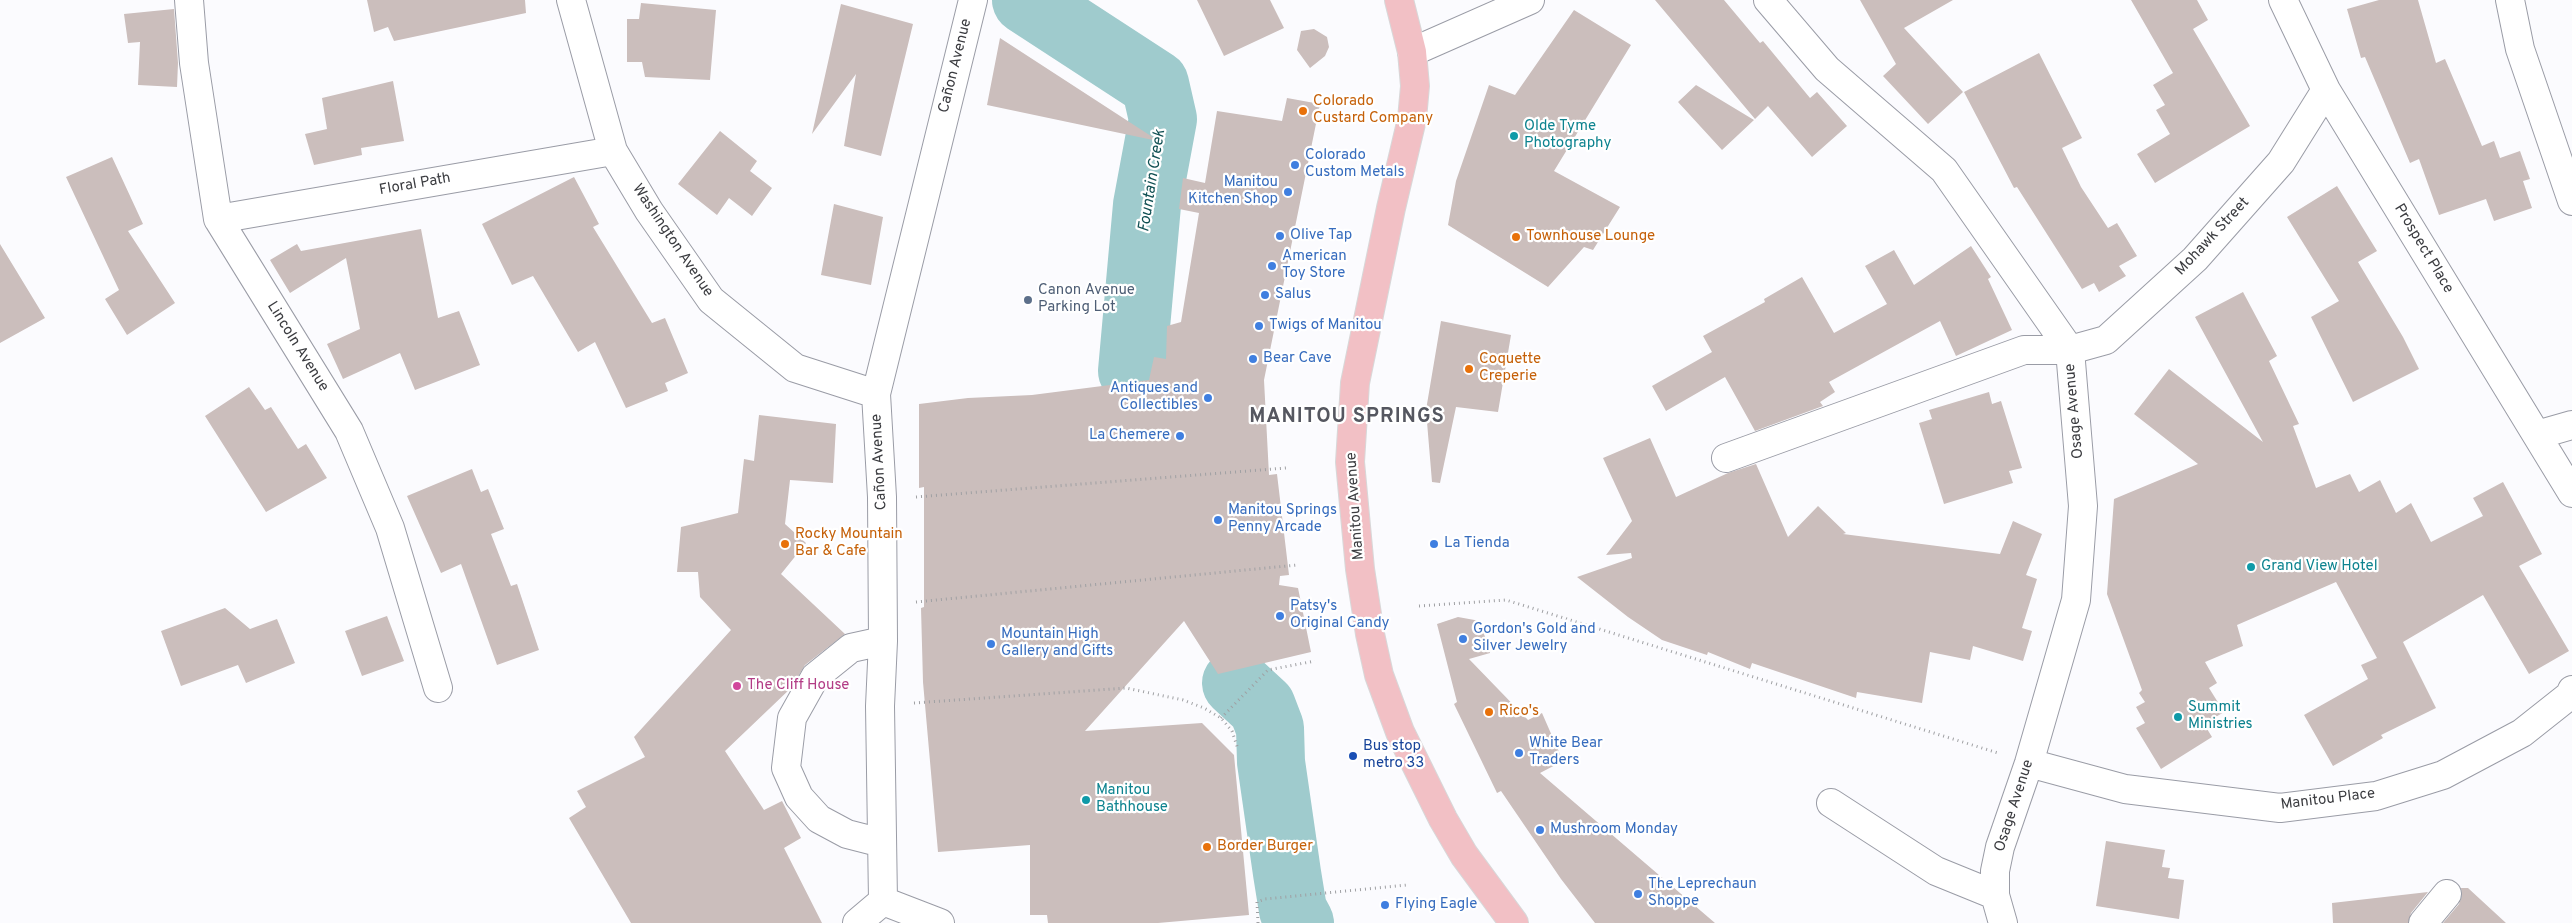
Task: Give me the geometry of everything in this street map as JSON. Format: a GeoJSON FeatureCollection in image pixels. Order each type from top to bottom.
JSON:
{"type":"FeatureCollection","features":[{"type":"Feature","properties":{"kind":"main road","name":"Manitou Avenue"},"geometry":{"type":"LineString","coordinates":[[1399,0],[1412,52],[1415,86],[1412,119],[1391,208],[1355,383],[1350,462],[1360,569],[1370,634],[1379,675],[1400,732],[1442,819],[1464,855],[1514,923]]}},
{"type":"Feature","properties":{"kind":"street","name":"Lincoln Avenue"},"geometry":{"type":"LineString","coordinates":[[189,0],[194,63],[218,219],[349,430],[390,528],[438,688]]}},
{"type":"Feature","properties":{"kind":"street","name":"Washington Avenue"},"geometry":{"type":"LineString","coordinates":[[571,0],[613,151],[649,211],[711,300],[795,368],[876,394]]}},
{"type":"Feature","properties":{"kind":"street"},"geometry":{"type":"LineString","coordinates":[[1412,52],[1530,0]]}},
{"type":"Feature","properties":{"kind":"street","name":"Osage Avenue"},"geometry":{"type":"LineString","coordinates":[[1768,0],[1827,69],[1944,170],[2070,350],[2083,506],[2076,600],[2029,763],[2000,848],[1995,871],[1995,895],[2003,923]]}},
{"type":"Feature","properties":{"kind":"street","name":"Prospect Place"},"geometry":{"type":"LineString","coordinates":[[2283,0],[2326,90],[2572,493]]}},
{"type":"Feature","properties":{"kind":"street"},"geometry":{"type":"LineString","coordinates":[[2510,0],[2520,49],[2572,201]]}},
{"type":"Feature","properties":{"kind":"street","name":"Cañon Avenue"},"geometry":{"type":"LineString","coordinates":[[883,901],[880,706],[883,640],[882,497],[876,394],[967,3]]}},
{"type":"Feature","properties":{"kind":"street","name":"Mohawk Street"},"geometry":{"type":"LineString","coordinates":[[1726,458],[2024,350],[2070,350],[2106,340],[2195,259],[2281,162],[2326,90]]}},
{"type":"Feature","properties":{"kind":"street","name":"Floral Path"},"geometry":{"type":"LineString","coordinates":[[218,219],[613,151]]}},
{"type":"Feature","properties":{"kind":"street"},"geometry":{"type":"LineString","coordinates":[[2537,436],[2572,426]]}},
{"type":"Feature","properties":{"kind":"street"},"geometry":{"type":"LineString","coordinates":[[882,843],[847,834],[819,820],[799,797],[786,768],[792,718],[815,677],[851,648],[883,640]]}},
{"type":"Feature","properties":{"kind":"street","name":"Manitou Place"},"geometry":{"type":"LineString","coordinates":[[2029,763],[2125,789],[2280,808],[2376,796],[2443,775],[2522,733],[2570,695],[2572,690]]}},
{"type":"Feature","properties":{"kind":"street"},"geometry":{"type":"LineString","coordinates":[[1831,802],[1936,872],[1995,895]]}},
{"type":"Feature","properties":{"kind":"street"},"geometry":{"type":"LineString","coordinates":[[2423,923],[2447,894]]}},
{"type":"Feature","properties":{"kind":"street"},"geometry":{"type":"LineString","coordinates":[[857,923],[883,901],[940,923]]}},
{"type":"Feature","properties":{"kind":"path"},"geometry":{"type":"LineString","coordinates":[[916,497],[1286,468]]}},
{"type":"Feature","properties":{"kind":"path"},"geometry":{"type":"LineString","coordinates":[[915,602],[1297,565]]}},
{"type":"Feature","properties":{"kind":"path"},"geometry":{"type":"LineString","coordinates":[[1419,606],[1506,600],[2029,763]]}},
{"type":"Feature","properties":{"kind":"path"},"geometry":{"type":"LineString","coordinates":[[1221,718],[1268,670],[1315,661]]}},
{"type":"Feature","properties":{"kind":"path"},"geometry":{"type":"LineString","coordinates":[[914,703],[1126,688],[1183,700],[1221,718],[1232,731],[1238,749]]}},
{"type":"Feature","properties":{"kind":"path"},"geometry":{"type":"LineString","coordinates":[[1258,923],[1257,902],[1265,899],[1407,885]]}},
{"type":"Feature","properties":{"kind":"building"},"geometry":{"type":"Polygon","coordinates":[[[367,0],[525,0],[526,13],[394,41],[388,27],[374,32],[367,0]]]}},
{"type":"Feature","properties":{"kind":"building"},"geometry":{"type":"Polygon","coordinates":[[[1197,0],[1270,0],[1284,28],[1224,56],[1197,0]]]}},
{"type":"Feature","properties":{"kind":"building"},"geometry":{"type":"Polygon","coordinates":[[[1655,0],[1724,0],[1760,43],[1763,41],[1810,98],[1817,92],[1847,126],[1812,157],[1768,106],[1755,119],[1655,0]]]}},
{"type":"Feature","properties":{"kind":"building"},"geometry":{"type":"Polygon","coordinates":[[[1860,0],[1953,0],[1904,28],[1963,92],[1928,124],[1883,76],[1896,64],[1860,0]]]}},
{"type":"Feature","properties":{"kind":"building"},"geometry":{"type":"Polygon","coordinates":[[[2131,0],[2197,0],[2208,20],[2193,29],[2250,126],[2155,183],[2137,154],[2170,134],[2156,110],[2165,105],[2153,85],[2173,73],[2131,0]]]}},
{"type":"Feature","properties":{"kind":"building"},"geometry":{"type":"Polygon","coordinates":[[[2379,0],[2418,0],[2436,63],[2445,59],[2482,146],[2494,141],[2500,158],[2520,151],[2530,179],[2523,181],[2532,208],[2494,221],[2486,199],[2439,215],[2419,159],[2410,163],[2365,57],[2361,58],[2347,9],[2379,0]]]}},
{"type":"Feature","properties":{"kind":"building"},"geometry":{"type":"Polygon","coordinates":[[[641,3],[716,10],[710,80],[645,77],[642,62],[627,62],[627,19],[639,19],[641,3]]]}},
{"type":"Feature","properties":{"kind":"building"},"geometry":{"type":"Polygon","coordinates":[[[841,4],[913,24],[881,156],[844,146],[856,74],[812,134],[841,4]]]}},
{"type":"Feature","properties":{"kind":"building"},"geometry":{"type":"Polygon","coordinates":[[[174,9],[178,63],[177,87],[138,85],[140,42],[128,43],[124,14],[174,9]]]}},
{"type":"Feature","properties":{"kind":"building"},"geometry":{"type":"Polygon","coordinates":[[[1574,10],[1631,45],[1554,171],[1620,207],[1593,250],[1584,247],[1548,287],[1448,225],[1456,181],[1489,85],[1515,95],[1574,10]]]}},
{"type":"Feature","properties":{"kind":"building"},"geometry":{"type":"Polygon","coordinates":[[[1314,29],[1327,37],[1329,47],[1325,56],[1310,68],[1297,50],[1301,31],[1314,29]]]}},
{"type":"Feature","properties":{"kind":"building"},"geometry":{"type":"Polygon","coordinates":[[[1000,38],[1154,138],[1153,140],[987,105],[1000,38]]]}},
{"type":"Feature","properties":{"kind":"building"},"geometry":{"type":"Polygon","coordinates":[[[2039,53],[2082,138],[2062,148],[2081,187],[2108,228],[2117,223],[2137,256],[2119,266],[2126,276],[2099,292],[2094,283],[2082,289],[2017,187],[2014,188],[1964,92],[2039,53]]]}},
{"type":"Feature","properties":{"kind":"building"},"geometry":{"type":"Polygon","coordinates":[[[393,81],[404,141],[361,148],[362,155],[314,165],[305,134],[327,129],[322,98],[393,81]]]}},
{"type":"Feature","properties":{"kind":"building"},"geometry":{"type":"Polygon","coordinates":[[[1696,85],[1754,120],[1722,150],[1678,102],[1696,85]]]}},
{"type":"Feature","properties":{"kind":"building"},"geometry":{"type":"Polygon","coordinates":[[[1287,98],[1320,104],[1264,380],[1269,475],[1277,474],[1289,575],[1280,576],[1279,585],[1298,588],[1311,652],[1218,674],[1184,621],[1085,731],[1202,723],[1234,755],[1249,915],[1158,923],[1048,923],[1047,915],[1030,915],[1030,845],[938,852],[923,682],[921,608],[924,607],[924,487],[919,488],[919,404],[968,398],[1032,395],[1149,380],[1154,357],[1166,359],[1167,326],[1181,322],[1199,213],[1179,209],[1183,178],[1205,183],[1217,111],[1282,121],[1287,98]]]}},
{"type":"Feature","properties":{"kind":"building"},"geometry":{"type":"Polygon","coordinates":[[[720,131],[757,161],[750,171],[772,188],[752,216],[729,198],[717,215],[678,184],[720,131]]]}},
{"type":"Feature","properties":{"kind":"building"},"geometry":{"type":"Polygon","coordinates":[[[112,157],[143,224],[128,231],[175,303],[127,335],[105,299],[119,290],[66,177],[112,157]]]}},
{"type":"Feature","properties":{"kind":"building"},"geometry":{"type":"Polygon","coordinates":[[[574,177],[599,224],[593,227],[652,323],[665,318],[688,373],[665,383],[668,391],[626,408],[595,342],[578,352],[533,276],[512,285],[482,224],[574,177]]]}},
{"type":"Feature","properties":{"kind":"building"},"geometry":{"type":"Polygon","coordinates":[[[2337,186],[2377,251],[2358,262],[2403,337],[2419,369],[2353,402],[2311,317],[2339,301],[2287,217],[2337,186]]]}},
{"type":"Feature","properties":{"kind":"building"},"geometry":{"type":"Polygon","coordinates":[[[834,204],[883,217],[871,285],[821,275],[834,204]]]}},
{"type":"Feature","properties":{"kind":"building"},"geometry":{"type":"Polygon","coordinates":[[[421,229],[438,318],[459,311],[480,365],[415,390],[400,353],[343,379],[327,344],[360,329],[346,258],[290,293],[270,260],[297,244],[301,251],[421,229]]]}},
{"type":"Feature","properties":{"kind":"building"},"geometry":{"type":"Polygon","coordinates":[[[0,244],[45,318],[0,343],[0,244]]]}},
{"type":"Feature","properties":{"kind":"building"},"geometry":{"type":"Polygon","coordinates":[[[1971,246],[1991,277],[1988,279],[2012,330],[1956,356],[1940,321],[1829,382],[1835,392],[1820,402],[1823,406],[1755,431],[1725,377],[1666,411],[1652,386],[1712,352],[1703,336],[1765,302],[1764,299],[1802,277],[1834,333],[1887,304],[1865,266],[1894,250],[1914,285],[1971,246]]]}},
{"type":"Feature","properties":{"kind":"building"},"geometry":{"type":"Polygon","coordinates":[[[2243,292],[2277,356],[2269,361],[2299,424],[2293,426],[2316,488],[2350,474],[2359,492],[2380,480],[2396,513],[2411,503],[2431,542],[2483,516],[2473,498],[2503,482],[2542,554],[2519,566],[2569,651],[2529,674],[2483,595],[2403,642],[2436,708],[2381,735],[2383,738],[2333,766],[2304,715],[2368,679],[2361,665],[2377,658],[2336,582],[2237,625],[2243,646],[2205,662],[2217,683],[2209,688],[2224,712],[2204,724],[2212,737],[2161,769],[2136,728],[2145,723],[2136,707],[2145,702],[2139,693],[2142,690],[2107,594],[2114,499],[2198,464],[2134,414],[2169,369],[2263,442],[2195,317],[2243,292]]]}},
{"type":"Feature","properties":{"kind":"building","name":"Coquette Creperie"},"geometry":{"type":"Polygon","coordinates":[[[1441,321],[1511,335],[1498,412],[1456,407],[1440,483],[1432,482],[1426,410],[1441,321]]]}},
{"type":"Feature","properties":{"kind":"building"},"geometry":{"type":"Polygon","coordinates":[[[249,387],[265,410],[271,407],[298,449],[306,444],[327,478],[266,512],[205,416],[249,387]]]}},
{"type":"Feature","properties":{"kind":"building"},"geometry":{"type":"Polygon","coordinates":[[[1989,392],[1992,404],[2001,401],[2022,468],[2009,471],[2013,483],[1944,504],[1919,423],[1932,419],[1929,410],[1989,392]]]}},
{"type":"Feature","properties":{"kind":"building","name":"The Cliff House"},"geometry":{"type":"Polygon","coordinates":[[[759,415],[836,424],[833,483],[790,480],[785,524],[806,543],[781,574],[845,634],[805,665],[791,688],[725,751],[764,810],[782,801],[801,838],[784,848],[822,923],[631,923],[569,818],[586,807],[577,791],[645,757],[634,737],[731,630],[700,597],[698,572],[677,572],[681,527],[738,513],[744,459],[754,461],[759,415]]]}},
{"type":"Feature","properties":{"kind":"building"},"geometry":{"type":"Polygon","coordinates":[[[1650,438],[1676,497],[1728,473],[1756,464],[1788,537],[1818,506],[1846,533],[1843,534],[2000,554],[2013,521],[2042,534],[2026,575],[2037,579],[2022,628],[2032,631],[2023,661],[1973,646],[1970,660],[1930,652],[1922,703],[1857,692],[1856,698],[1752,663],[1750,669],[1708,652],[1707,655],[1662,640],[1628,617],[1577,577],[1632,558],[1631,553],[1606,555],[1632,521],[1603,458],[1650,438]]]}},
{"type":"Feature","properties":{"kind":"building"},"geometry":{"type":"Polygon","coordinates":[[[472,469],[481,492],[488,489],[504,529],[491,534],[511,586],[517,584],[539,650],[497,665],[461,564],[441,573],[407,496],[472,469]]]}},
{"type":"Feature","properties":{"kind":"building"},"geometry":{"type":"Polygon","coordinates":[[[225,608],[250,629],[277,619],[295,663],[246,683],[238,665],[181,686],[161,631],[225,608]]]}},
{"type":"Feature","properties":{"kind":"building"},"geometry":{"type":"Polygon","coordinates":[[[387,616],[404,661],[362,676],[345,631],[387,616]]]}},
{"type":"Feature","properties":{"kind":"building"},"geometry":{"type":"Polygon","coordinates":[[[1458,617],[1480,621],[1490,653],[1469,659],[1528,720],[1542,713],[1563,761],[1540,773],[1715,923],[1595,923],[1561,879],[1501,791],[1497,793],[1454,704],[1457,702],[1437,624],[1458,617]]]}},
{"type":"Feature","properties":{"kind":"building"},"geometry":{"type":"Polygon","coordinates":[[[2106,841],[2165,850],[2162,867],[2170,868],[2168,878],[2184,880],[2179,919],[2096,906],[2106,841]]]}},
{"type":"Feature","properties":{"kind":"building"},"geometry":{"type":"Polygon","coordinates":[[[2461,888],[2468,888],[2506,923],[2443,923],[2459,904],[2462,896],[2461,888]]]}},
{"type":"Feature","properties":{"kind":"building"},"geometry":{"type":"Polygon","coordinates":[[[2428,892],[2411,913],[2408,923],[2333,923],[2332,903],[2428,892]]]}},
{"type":"Feature","properties":{"kind":"waterway","name":"Fountain Creek"},"geometry":{"type":"LineString","coordinates":[[1026,0],[1155,84],[1163,119],[1147,205],[1132,371]]}},
{"type":"Feature","properties":{"kind":"waterway","name":"Fountain Creek"},"geometry":{"type":"LineString","coordinates":[[1236,683],[1262,707],[1270,728],[1271,762],[1287,873],[1293,910],[1300,923]]}},
{"type":"Feature","properties":{"kind":"place","name":"Colorado Custard Company"},"geometry":{"type":"Point","coordinates":[1303,111]}},
{"type":"Feature","properties":{"kind":"place","name":"Olde Tyme Photography"},"geometry":{"type":"Point","coordinates":[1514,136]}},
{"type":"Feature","properties":{"kind":"place","name":"Colorado Custom Metals"},"geometry":{"type":"Point","coordinates":[1295,165]}},
{"type":"Feature","properties":{"kind":"place","name":"Manitou Kitchen Shop"},"geometry":{"type":"Point","coordinates":[1288,192]}},
{"type":"Feature","properties":{"kind":"place","name":"Olive Tap"},"geometry":{"type":"Point","coordinates":[1280,236]}},
{"type":"Feature","properties":{"kind":"place","name":"Townhouse Lounge"},"geometry":{"type":"Point","coordinates":[1516,237]}},
{"type":"Feature","properties":{"kind":"place","name":"American Toy Store"},"geometry":{"type":"Point","coordinates":[1272,266]}},
{"type":"Feature","properties":{"kind":"place","name":"Salus"},"geometry":{"type":"Point","coordinates":[1265,295]}},
{"type":"Feature","properties":{"kind":"place","name":"Canon Avenue Parking Lot"},"geometry":{"type":"Point","coordinates":[1028,300]}},
{"type":"Feature","properties":{"kind":"place","name":"Twigs of Manitou"},"geometry":{"type":"Point","coordinates":[1259,326]}},
{"type":"Feature","properties":{"kind":"place","name":"Bear Cave"},"geometry":{"type":"Point","coordinates":[1253,359]}},
{"type":"Feature","properties":{"kind":"place","name":"Coquette Creperie"},"geometry":{"type":"Point","coordinates":[1469,369]}},
{"type":"Feature","properties":{"kind":"place","name":"Antiques and Collectibles"},"geometry":{"type":"Point","coordinates":[1208,398]}},
{"type":"Feature","properties":{"kind":"place","name":"La Chemere"},"geometry":{"type":"Point","coordinates":[1180,436]}},
{"type":"Feature","properties":{"kind":"place","name":"Manitou Springs Penny Arcade"},"geometry":{"type":"Point","coordinates":[1218,520]}},
{"type":"Feature","properties":{"kind":"place","name":"Rocky Mountain Bar & Cafe"},"geometry":{"type":"Point","coordinates":[785,544]}},
{"type":"Feature","properties":{"kind":"place","name":"La Tienda"},"geometry":{"type":"Point","coordinates":[1434,544]}},
{"type":"Feature","properties":{"kind":"place","name":"Grand View Hotel"},"geometry":{"type":"Point","coordinates":[2251,567]}},
{"type":"Feature","properties":{"kind":"place","name":"Patsy's Original Candy"},"geometry":{"type":"Point","coordinates":[1280,616]}},
{"type":"Feature","properties":{"kind":"place","name":"Gordon's Gold and Silver Jewelry"},"geometry":{"type":"Point","coordinates":[1463,639]}},
{"type":"Feature","properties":{"kind":"place","name":"Mountain High Gallery and Gifts"},"geometry":{"type":"Point","coordinates":[991,644]}},
{"type":"Feature","properties":{"kind":"place","name":"The Cliff House"},"geometry":{"type":"Point","coordinates":[737,686]}},
{"type":"Feature","properties":{"kind":"place","name":"Rico's"},"geometry":{"type":"Point","coordinates":[1489,712]}},
{"type":"Feature","properties":{"kind":"place","name":"Summit Ministries"},"geometry":{"type":"Point","coordinates":[2178,717]}},
{"type":"Feature","properties":{"kind":"place","name":"White Bear Traders"},"geometry":{"type":"Point","coordinates":[1519,753]}},
{"type":"Feature","properties":{"kind":"place","name":"Bus stop metro 33"},"geometry":{"type":"Point","coordinates":[1353,756]}},
{"type":"Feature","properties":{"kind":"place","name":"Manitou Bathhouse"},"geometry":{"type":"Point","coordinates":[1086,800]}},
{"type":"Feature","properties":{"kind":"place","name":"Mushroom Monday"},"geometry":{"type":"Point","coordinates":[1540,830]}},
{"type":"Feature","properties":{"kind":"place","name":"Border Burger"},"geometry":{"type":"Point","coordinates":[1207,847]}},
{"type":"Feature","properties":{"kind":"place","name":"The Leprechaun Shoppe"},"geometry":{"type":"Point","coordinates":[1638,894]}},
{"type":"Feature","properties":{"kind":"place","name":"Flying Eagle"},"geometry":{"type":"Point","coordinates":[1385,905]}},
{"type":"Feature","properties":{"kind":"district","name":"MANITOU SPRINGS"},"geometry":{"type":"Point","coordinates":[1347,418]}}]}
